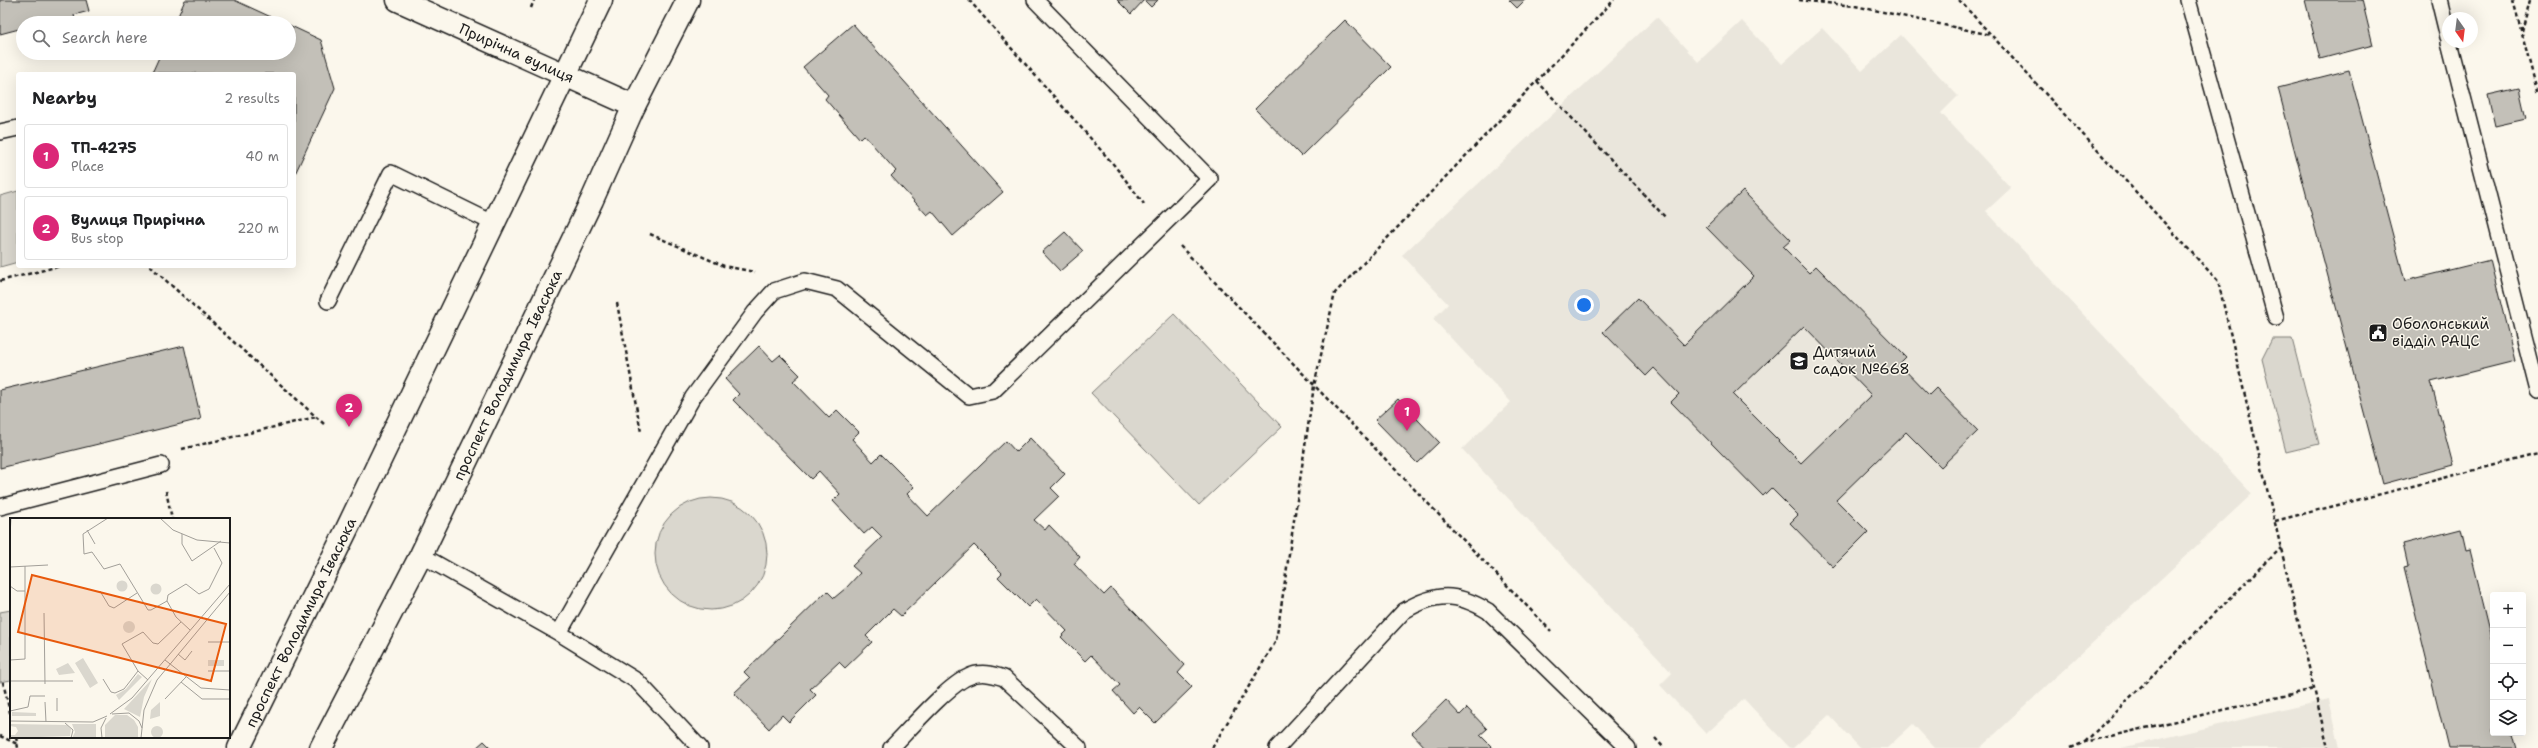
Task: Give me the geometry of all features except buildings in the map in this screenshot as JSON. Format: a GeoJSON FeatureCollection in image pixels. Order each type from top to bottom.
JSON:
{"type":"FeatureCollection","features":[{"type":"Feature","properties":{"kind":"main road","name":"Прирічна вулиця"},"geometry":{"type":"LineString","coordinates":[[398,0],[565,77],[634,106]]}},
{"type":"Feature","properties":{"kind":"main road","name":"проспект Володимира Івасюка"},"geometry":{"type":"LineString","coordinates":[[239,748],[495,224],[602,0]]}},
{"type":"Feature","properties":{"kind":"main road","name":"проспект Володимира Івасюка"},"geometry":{"type":"LineString","coordinates":[[321,748],[421,554],[592,200],[634,106],[688,0]]}},
{"type":"Feature","properties":{"kind":"lane"},"geometry":{"type":"LineString","coordinates":[[559,633],[692,397],[755,312],[774,291],[806,281],[837,289],[969,396],[994,391],[1210,179],[1035,0]]}},
{"type":"Feature","properties":{"kind":"lane"},"geometry":{"type":"LineString","coordinates":[[2188,0],[2276,318]]}},
{"type":"Feature","properties":{"kind":"lane"},"geometry":{"type":"LineString","coordinates":[[2439,0],[2442,12]]}},
{"type":"Feature","properties":{"kind":"lane"},"geometry":{"type":"LineString","coordinates":[[2451,48],[2538,391]]}},
{"type":"Feature","properties":{"kind":"lane"},"geometry":{"type":"LineString","coordinates":[[0,132],[16,128]]}},
{"type":"Feature","properties":{"kind":"lane"},"geometry":{"type":"LineString","coordinates":[[328,301],[391,173],[495,224]]}},
{"type":"Feature","properties":{"kind":"lane"},"geometry":{"type":"LineString","coordinates":[[0,507],[161,465]]}},
{"type":"Feature","properties":{"kind":"lane"},"geometry":{"type":"LineString","coordinates":[[421,554],[559,633],[637,681],[700,748]]}},
{"type":"Feature","properties":{"kind":"lane"},"geometry":{"type":"LineString","coordinates":[[1277,748],[1404,611],[1424,599],[1446,596],[1469,600],[1488,611],[1628,748]]}},
{"type":"Feature","properties":{"kind":"lane"},"geometry":{"type":"LineString","coordinates":[[891,748],[958,682],[980,673],[993,674],[1004,678],[1079,748]]}},
{"type":"Feature","properties":{"kind":"path"},"geometry":{"type":"LineString","coordinates":[[531,8],[534,0]]}},
{"type":"Feature","properties":{"kind":"path"},"geometry":{"type":"LineString","coordinates":[[969,0],[1114,165],[1162,227],[1553,633]]}},
{"type":"Feature","properties":{"kind":"path"},"geometry":{"type":"LineString","coordinates":[[1212,748],[1276,642],[1314,386],[1335,293],[1614,0]]}},
{"type":"Feature","properties":{"kind":"path"},"geometry":{"type":"LineString","coordinates":[[1799,0],[1855,6],[1991,35]]}},
{"type":"Feature","properties":{"kind":"path"},"geometry":{"type":"LineString","coordinates":[[1959,0],[2218,281],[2328,748]]}},
{"type":"Feature","properties":{"kind":"path"},"geometry":{"type":"LineString","coordinates":[[2514,0],[2538,94]]}},
{"type":"Feature","properties":{"kind":"path"},"geometry":{"type":"LineString","coordinates":[[2522,33],[2530,0]]}},
{"type":"Feature","properties":{"kind":"path"},"geometry":{"type":"LineString","coordinates":[[1537,81],[1666,218]]}},
{"type":"Feature","properties":{"kind":"path"},"geometry":{"type":"LineString","coordinates":[[650,234],[724,266],[806,281]]}},
{"type":"Feature","properties":{"kind":"path"},"geometry":{"type":"LineString","coordinates":[[0,281],[52,268]]}},
{"type":"Feature","properties":{"kind":"path"},"geometry":{"type":"LineString","coordinates":[[152,268],[324,424]]}},
{"type":"Feature","properties":{"kind":"path"},"geometry":{"type":"LineString","coordinates":[[617,303],[649,474]]}},
{"type":"Feature","properties":{"kind":"path"},"geometry":{"type":"LineString","coordinates":[[172,518],[159,454],[316,417]]}},
{"type":"Feature","properties":{"kind":"path"},"geometry":{"type":"LineString","coordinates":[[2275,521],[2538,454]]}},
{"type":"Feature","properties":{"kind":"path"},"geometry":{"type":"LineString","coordinates":[[2085,742],[2281,548]]}},
{"type":"Feature","properties":{"kind":"path"},"geometry":{"type":"LineString","coordinates":[[3,682],[10,713]]}},
{"type":"Feature","properties":{"kind":"path"},"geometry":{"type":"LineString","coordinates":[[2071,748],[2085,742],[2314,689]]}},
{"type":"Feature","properties":{"kind":"path"},"geometry":{"type":"LineString","coordinates":[[0,736],[17,744]]}},
{"type":"Feature","properties":{"kind":"path"},"geometry":{"type":"LineString","coordinates":[[1653,736],[1664,748]]}},
{"type":"Feature","properties":{"kind":"path"},"geometry":{"type":"LineString","coordinates":[[16,738],[18,748]]}},
{"type":"Feature","properties":{"kind":"shaded area","name":"Дитячий садок №668"},"geometry":{"type":"Polygon","coordinates":[[[1657,17],[1698,62],[1742,21],[1782,64],[1822,28],[1862,71],[1901,35],[1958,96],[1941,113],[2011,188],[1986,211],[2252,494],[1980,748],[1935,748],[1913,724],[1887,748],[1860,748],[1829,715],[1793,748],[1790,748],[1744,699],[1706,734],[1660,685],[1672,673],[1462,449],[1511,402],[1433,319],[1448,304],[1402,255],[1657,17]]]}},
{"type":"Feature","properties":{"kind":"shaded area"},"geometry":{"type":"Polygon","coordinates":[[[16,192],[16,263],[0,267],[0,196],[16,192]]]}},
{"type":"Feature","properties":{"kind":"shaded area"},"geometry":{"type":"Polygon","coordinates":[[[1174,314],[1282,427],[1199,505],[1091,393],[1174,314]]]}},
{"type":"Feature","properties":{"kind":"shaded area"},"geometry":{"type":"Polygon","coordinates":[[[2272,339],[2292,339],[2319,444],[2286,452],[2262,359],[2272,339]]]}},
{"type":"Feature","properties":{"kind":"shaded area"},"geometry":{"type":"Polygon","coordinates":[[[711,498],[732,502],[751,514],[763,533],[767,554],[763,575],[751,594],[732,606],[711,610],[690,606],[671,594],[659,575],[655,554],[659,533],[671,514],[690,502],[711,498]]]}},
{"type":"Feature","properties":{"kind":"shaded area"},"geometry":{"type":"Polygon","coordinates":[[[10,610],[10,680],[0,682],[0,612],[10,610]]]}},
{"type":"Feature","properties":{"kind":"shaded area"},"geometry":{"type":"Polygon","coordinates":[[[2329,699],[2340,748],[2121,748],[2329,699]]]}},
{"type":"Feature","properties":{"kind":"place","name":"Оболонський відділ РАЦС"},"geometry":{"type":"Point","coordinates":[2378,333]}},
{"type":"Feature","properties":{"kind":"place","name":"Дитячий садок №668"},"geometry":{"type":"Point","coordinates":[1799,361]}},
{"type":"Feature","properties":{"kind":"place","name":"Вулиця Прирічна"},"geometry":{"type":"Point","coordinates":[349,427]}},
{"type":"Feature","properties":{"kind":"place","name":"ТП-4275"},"geometry":{"type":"Point","coordinates":[1407,431]}}]}
